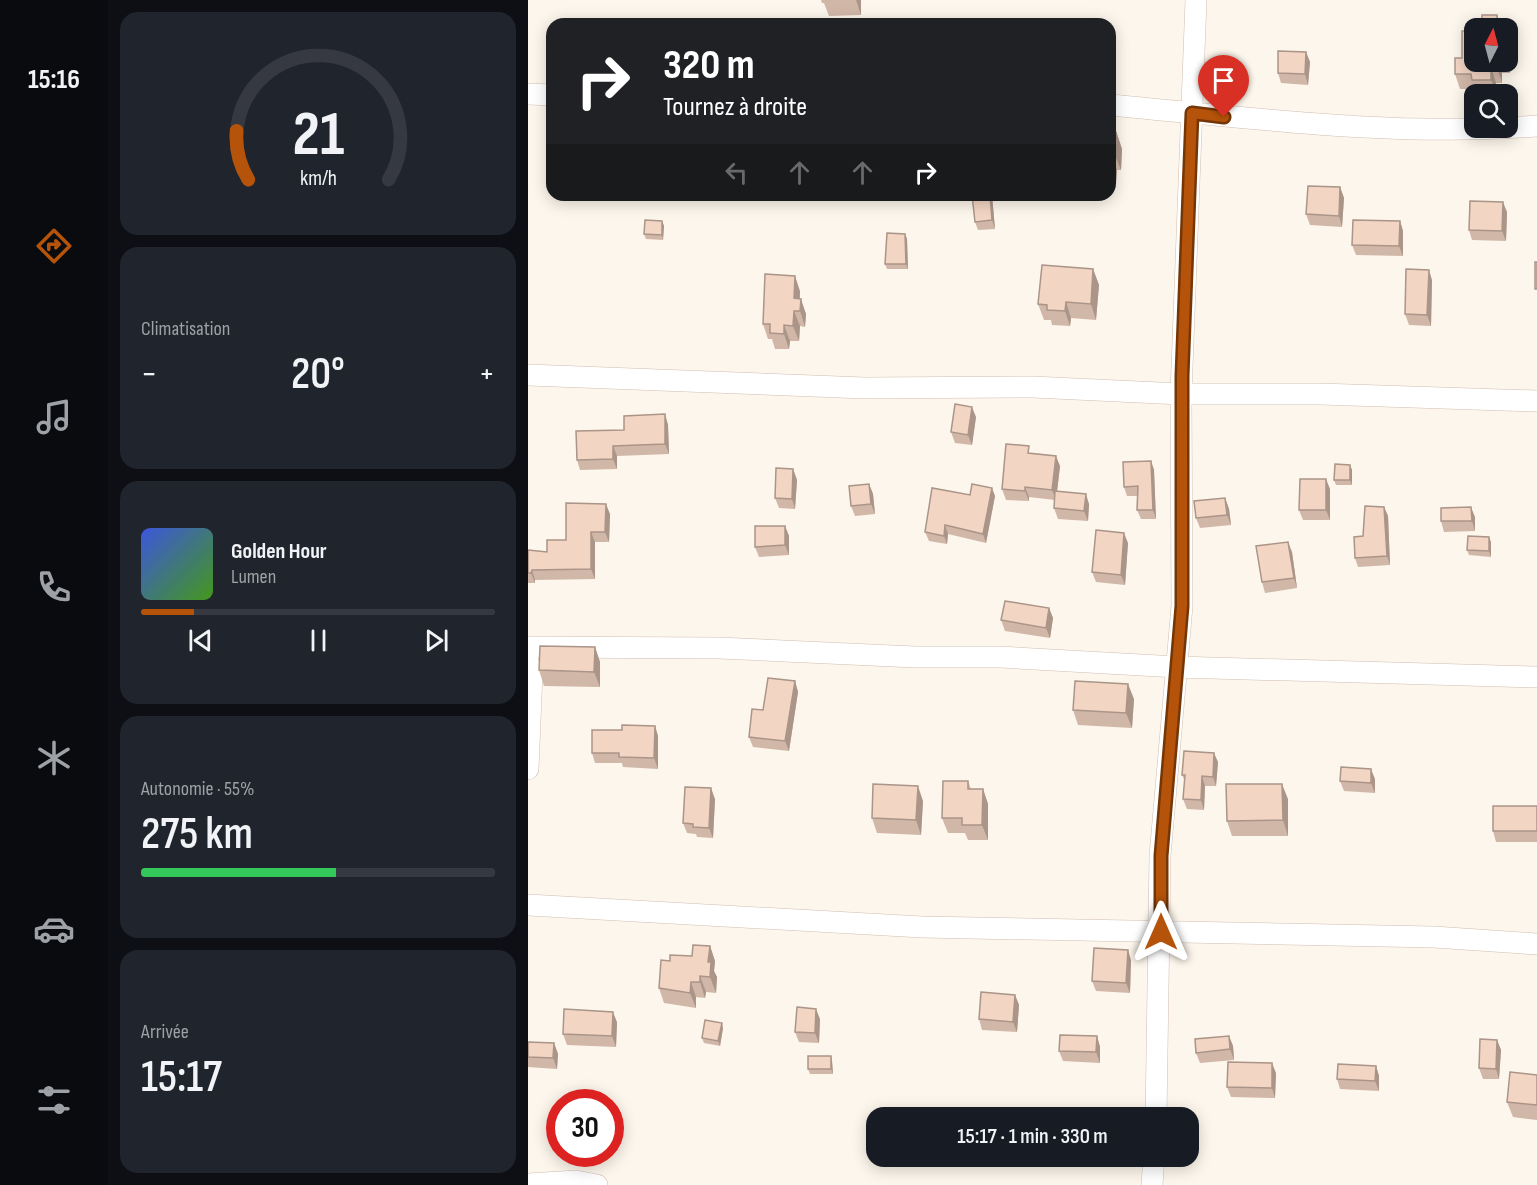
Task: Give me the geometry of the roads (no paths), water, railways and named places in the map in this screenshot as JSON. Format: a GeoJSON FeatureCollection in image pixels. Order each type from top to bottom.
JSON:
{"type":"FeatureCollection","features":[{"type":"Feature","properties":{"kind":"street"},"geometry":{"type":"LineString","coordinates":[[1156,1107],[1161,856],[1182,606],[1181,394],[1196,0]]}},
{"type":"Feature","properties":{"kind":"street"},"geometry":{"type":"LineString","coordinates":[[528,94],[546,95]]}},
{"type":"Feature","properties":{"kind":"street"},"geometry":{"type":"LineString","coordinates":[[1116,106],[1348,127],[1496,129],[1537,126]]}},
{"type":"Feature","properties":{"kind":"street"},"geometry":{"type":"LineString","coordinates":[[528,375],[865,388],[1033,387],[1181,394],[1320,394],[1537,401]]}},
{"type":"Feature","properties":{"kind":"street"},"geometry":{"type":"LineString","coordinates":[[528,647],[719,648],[915,657],[1000,657],[1177,667],[1537,676]]}},
{"type":"Feature","properties":{"kind":"street"},"geometry":{"type":"LineString","coordinates":[[528,662],[532,672],[528,770]]}},
{"type":"Feature","properties":{"kind":"street"},"geometry":{"type":"LineString","coordinates":[[528,905],[606,911],[697,913],[825,923],[1434,937],[1537,945]]}},
{"type":"Feature","properties":{"kind":"street"},"geometry":{"type":"LineString","coordinates":[[1152,1185],[1153,1167]]}},
{"type":"Feature","properties":{"kind":"street"},"geometry":{"type":"LineString","coordinates":[[528,1184],[576,1181],[597,1185]]}}]}
